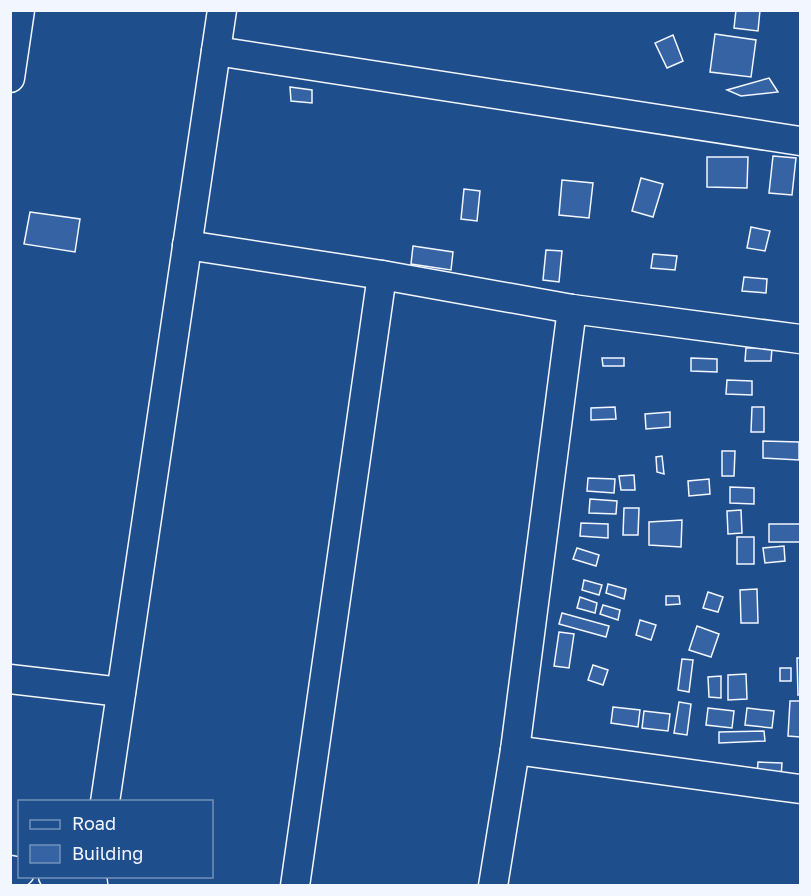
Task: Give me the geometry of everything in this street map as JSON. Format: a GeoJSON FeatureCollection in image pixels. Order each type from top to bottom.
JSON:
{"type":"FeatureCollection","features":[{"type":"Feature","properties":{"kind":"street"},"geometry":{"type":"LineString","coordinates":[[10,78],[20,10]]}},
{"type":"Feature","properties":{"kind":"street"},"geometry":{"type":"LineString","coordinates":[[105,800],[222,10]]}},
{"type":"Feature","properties":{"kind":"street"},"geometry":{"type":"LineString","coordinates":[[216,51],[801,141]]}},
{"type":"Feature","properties":{"kind":"street"},"geometry":{"type":"LineString","coordinates":[[187,245],[382,275],[572,309],[801,339]]}},
{"type":"Feature","properties":{"kind":"street"},"geometry":{"type":"LineString","coordinates":[[295,885],[382,275]]}},
{"type":"Feature","properties":{"kind":"street"},"geometry":{"type":"LineString","coordinates":[[493,885],[515,750],[572,309]]}},
{"type":"Feature","properties":{"kind":"street"},"geometry":{"type":"LineString","coordinates":[[10,679],[121,693]]}},
{"type":"Feature","properties":{"kind":"street"},"geometry":{"type":"LineString","coordinates":[[515,750],[801,789]]}},
{"type":"Feature","properties":{"kind":"street"},"geometry":{"type":"LineString","coordinates":[[66,878],[93,882]]}},
{"type":"Feature","properties":{"kind":"building"},"geometry":{"type":"Polygon","coordinates":[[[736,10],[760,10],[758,31],[734,28],[736,10]]]}},
{"type":"Feature","properties":{"kind":"building"},"geometry":{"type":"Polygon","coordinates":[[[715,34],[756,40],[751,77],[710,72],[715,34]]]}},
{"type":"Feature","properties":{"kind":"building"},"geometry":{"type":"Polygon","coordinates":[[[673,35],[683,61],[667,68],[655,43],[673,35]]]}},
{"type":"Feature","properties":{"kind":"building"},"geometry":{"type":"Polygon","coordinates":[[[769,78],[778,92],[741,96],[727,90],[769,78]]]}},
{"type":"Feature","properties":{"kind":"building"},"geometry":{"type":"Polygon","coordinates":[[[290,87],[312,90],[312,103],[291,101],[290,87]]]}},
{"type":"Feature","properties":{"kind":"building"},"geometry":{"type":"Polygon","coordinates":[[[773,156],[796,158],[792,195],[769,193],[773,156]]]}},
{"type":"Feature","properties":{"kind":"building"},"geometry":{"type":"Polygon","coordinates":[[[707,157],[748,157],[747,188],[707,187],[707,157]]]}},
{"type":"Feature","properties":{"kind":"building"},"geometry":{"type":"Polygon","coordinates":[[[641,178],[663,184],[653,217],[632,211],[641,178]]]}},
{"type":"Feature","properties":{"kind":"building"},"geometry":{"type":"Polygon","coordinates":[[[562,180],[593,183],[589,218],[559,215],[562,180]]]}},
{"type":"Feature","properties":{"kind":"building"},"geometry":{"type":"Polygon","coordinates":[[[464,189],[480,191],[477,221],[461,219],[464,189]]]}},
{"type":"Feature","properties":{"kind":"building"},"geometry":{"type":"Polygon","coordinates":[[[30,212],[80,219],[75,252],[24,244],[30,212]]]}},
{"type":"Feature","properties":{"kind":"building"},"geometry":{"type":"Polygon","coordinates":[[[751,227],[770,231],[765,251],[747,248],[751,227]]]}},
{"type":"Feature","properties":{"kind":"building"},"geometry":{"type":"Polygon","coordinates":[[[413,246],[453,252],[451,270],[411,264],[413,246]]]}},
{"type":"Feature","properties":{"kind":"building"},"geometry":{"type":"Polygon","coordinates":[[[546,250],[562,251],[559,282],[543,280],[546,250]]]}},
{"type":"Feature","properties":{"kind":"building"},"geometry":{"type":"Polygon","coordinates":[[[653,254],[677,256],[675,270],[651,268],[653,254]]]}},
{"type":"Feature","properties":{"kind":"building"},"geometry":{"type":"Polygon","coordinates":[[[744,277],[767,279],[766,293],[742,291],[744,277]]]}},
{"type":"Feature","properties":{"kind":"building"},"geometry":{"type":"Polygon","coordinates":[[[746,348],[772,348],[771,361],[745,361],[746,348]]]}},
{"type":"Feature","properties":{"kind":"building"},"geometry":{"type":"Polygon","coordinates":[[[602,358],[624,358],[624,366],[603,366],[602,358]]]}},
{"type":"Feature","properties":{"kind":"building"},"geometry":{"type":"Polygon","coordinates":[[[691,358],[717,359],[717,372],[691,371],[691,358]]]}},
{"type":"Feature","properties":{"kind":"building"},"geometry":{"type":"Polygon","coordinates":[[[727,380],[752,381],[752,395],[726,394],[727,380]]]}},
{"type":"Feature","properties":{"kind":"building"},"geometry":{"type":"Polygon","coordinates":[[[615,407],[616,419],[591,420],[591,408],[615,407]]]}},
{"type":"Feature","properties":{"kind":"building"},"geometry":{"type":"Polygon","coordinates":[[[752,407],[764,407],[764,432],[751,432],[752,407]]]}},
{"type":"Feature","properties":{"kind":"building"},"geometry":{"type":"Polygon","coordinates":[[[670,412],[670,427],[646,429],[645,414],[670,412]]]}},
{"type":"Feature","properties":{"kind":"building"},"geometry":{"type":"Polygon","coordinates":[[[763,441],[799,442],[799,460],[763,458],[763,441]]]}},
{"type":"Feature","properties":{"kind":"building"},"geometry":{"type":"Polygon","coordinates":[[[722,451],[735,451],[734,476],[722,476],[722,451]]]}},
{"type":"Feature","properties":{"kind":"building"},"geometry":{"type":"Polygon","coordinates":[[[662,456],[664,474],[657,472],[656,457],[662,456]]]}},
{"type":"Feature","properties":{"kind":"building"},"geometry":{"type":"Polygon","coordinates":[[[634,475],[635,490],[621,490],[619,476],[634,475]]]}},
{"type":"Feature","properties":{"kind":"building"},"geometry":{"type":"Polygon","coordinates":[[[588,478],[615,479],[614,493],[587,491],[588,478]]]}},
{"type":"Feature","properties":{"kind":"building"},"geometry":{"type":"Polygon","coordinates":[[[709,479],[710,494],[689,496],[688,481],[709,479]]]}},
{"type":"Feature","properties":{"kind":"building"},"geometry":{"type":"Polygon","coordinates":[[[730,487],[754,488],[754,504],[730,503],[730,487]]]}},
{"type":"Feature","properties":{"kind":"building"},"geometry":{"type":"Polygon","coordinates":[[[590,499],[617,501],[616,514],[589,513],[590,499]]]}},
{"type":"Feature","properties":{"kind":"building"},"geometry":{"type":"Polygon","coordinates":[[[624,508],[639,508],[638,535],[623,535],[624,508]]]}},
{"type":"Feature","properties":{"kind":"building"},"geometry":{"type":"Polygon","coordinates":[[[741,510],[742,533],[728,534],[727,511],[741,510]]]}},
{"type":"Feature","properties":{"kind":"building"},"geometry":{"type":"Polygon","coordinates":[[[682,520],[681,547],[649,545],[649,522],[682,520]]]}},
{"type":"Feature","properties":{"kind":"building"},"geometry":{"type":"Polygon","coordinates":[[[581,523],[608,524],[608,538],[580,536],[581,523]]]}},
{"type":"Feature","properties":{"kind":"building"},"geometry":{"type":"Polygon","coordinates":[[[769,524],[800,524],[800,542],[769,542],[769,524]]]}},
{"type":"Feature","properties":{"kind":"building"},"geometry":{"type":"Polygon","coordinates":[[[737,537],[754,537],[754,564],[737,564],[737,537]]]}},
{"type":"Feature","properties":{"kind":"building"},"geometry":{"type":"Polygon","coordinates":[[[784,546],[785,561],[765,563],[763,548],[784,546]]]}},
{"type":"Feature","properties":{"kind":"building"},"geometry":{"type":"Polygon","coordinates":[[[577,548],[599,555],[596,566],[573,559],[577,548]]]}},
{"type":"Feature","properties":{"kind":"building"},"geometry":{"type":"Polygon","coordinates":[[[584,580],[602,585],[599,595],[582,590],[584,580]]]}},
{"type":"Feature","properties":{"kind":"building"},"geometry":{"type":"Polygon","coordinates":[[[608,584],[626,589],[624,599],[606,593],[608,584]]]}},
{"type":"Feature","properties":{"kind":"building"},"geometry":{"type":"Polygon","coordinates":[[[757,589],[758,623],[741,623],[740,590],[757,589]]]}},
{"type":"Feature","properties":{"kind":"building"},"geometry":{"type":"Polygon","coordinates":[[[708,592],[723,597],[718,612],[703,608],[708,592]]]}},
{"type":"Feature","properties":{"kind":"building"},"geometry":{"type":"Polygon","coordinates":[[[666,596],[679,596],[680,604],[666,605],[666,596]]]}},
{"type":"Feature","properties":{"kind":"building"},"geometry":{"type":"Polygon","coordinates":[[[580,597],[597,603],[595,613],[577,608],[580,597]]]}},
{"type":"Feature","properties":{"kind":"building"},"geometry":{"type":"Polygon","coordinates":[[[603,605],[620,610],[618,620],[600,614],[603,605]]]}},
{"type":"Feature","properties":{"kind":"building"},"geometry":{"type":"Polygon","coordinates":[[[562,613],[609,626],[606,637],[559,624],[562,613]]]}},
{"type":"Feature","properties":{"kind":"building"},"geometry":{"type":"Polygon","coordinates":[[[640,620],[656,625],[651,640],[636,635],[640,620]]]}},
{"type":"Feature","properties":{"kind":"building"},"geometry":{"type":"Polygon","coordinates":[[[697,626],[719,634],[711,657],[689,650],[697,626]]]}},
{"type":"Feature","properties":{"kind":"building"},"geometry":{"type":"Polygon","coordinates":[[[559,632],[574,634],[569,668],[554,666],[559,632]]]}},
{"type":"Feature","properties":{"kind":"building"},"geometry":{"type":"Polygon","coordinates":[[[797,658],[800,658],[800,694],[798,695],[797,658]]]}},
{"type":"Feature","properties":{"kind":"building"},"geometry":{"type":"Polygon","coordinates":[[[682,659],[693,660],[689,692],[678,690],[682,659]]]}},
{"type":"Feature","properties":{"kind":"building"},"geometry":{"type":"Polygon","coordinates":[[[593,665],[608,670],[603,685],[588,680],[593,665]]]}},
{"type":"Feature","properties":{"kind":"building"},"geometry":{"type":"Polygon","coordinates":[[[780,668],[791,668],[791,681],[780,681],[780,668]]]}},
{"type":"Feature","properties":{"kind":"building"},"geometry":{"type":"Polygon","coordinates":[[[746,674],[747,699],[728,700],[728,675],[746,674]]]}},
{"type":"Feature","properties":{"kind":"building"},"geometry":{"type":"Polygon","coordinates":[[[721,676],[721,698],[709,697],[708,677],[721,676]]]}},
{"type":"Feature","properties":{"kind":"building"},"geometry":{"type":"Polygon","coordinates":[[[790,701],[800,701],[800,737],[788,736],[790,701]]]}},
{"type":"Feature","properties":{"kind":"building"},"geometry":{"type":"Polygon","coordinates":[[[679,702],[691,704],[687,735],[674,733],[679,702]]]}},
{"type":"Feature","properties":{"kind":"building"},"geometry":{"type":"Polygon","coordinates":[[[613,707],[640,710],[638,727],[611,723],[613,707]]]}},
{"type":"Feature","properties":{"kind":"building"},"geometry":{"type":"Polygon","coordinates":[[[708,708],[734,711],[732,728],[706,725],[708,708]]]}},
{"type":"Feature","properties":{"kind":"building"},"geometry":{"type":"Polygon","coordinates":[[[747,708],[774,711],[772,728],[745,725],[747,708]]]}},
{"type":"Feature","properties":{"kind":"building"},"geometry":{"type":"Polygon","coordinates":[[[644,711],[670,714],[668,731],[642,728],[644,711]]]}},
{"type":"Feature","properties":{"kind":"building"},"geometry":{"type":"Polygon","coordinates":[[[764,731],[765,741],[719,743],[719,732],[764,731]]]}},
{"type":"Feature","properties":{"kind":"building"},"geometry":{"type":"Polygon","coordinates":[[[758,762],[782,763],[781,777],[757,776],[758,762]]]}}]}
